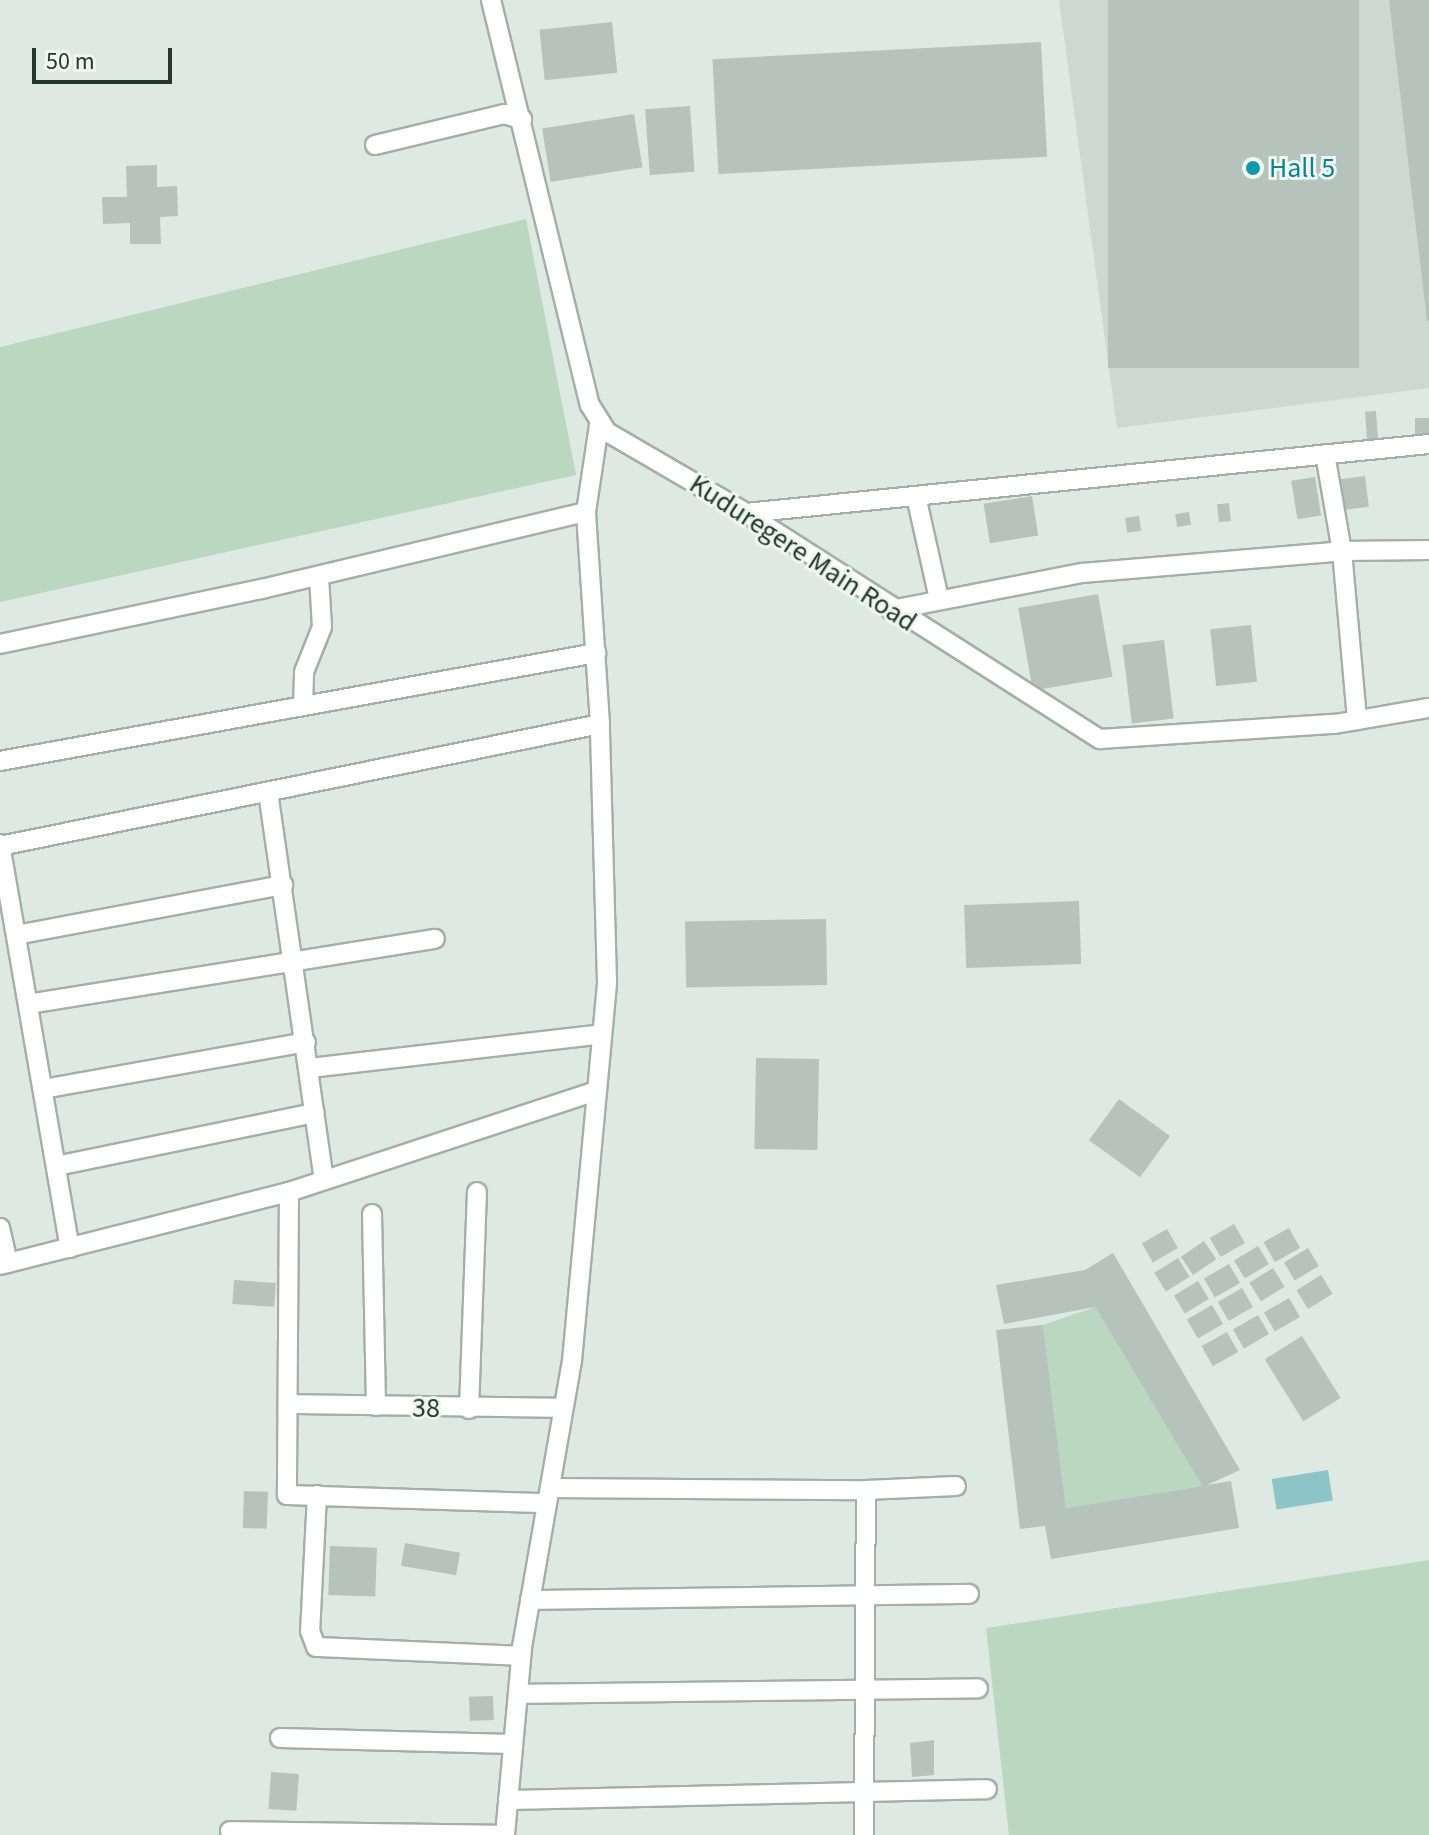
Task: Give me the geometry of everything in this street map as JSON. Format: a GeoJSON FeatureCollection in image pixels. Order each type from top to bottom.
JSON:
{"type":"FeatureCollection","features":[{"type":"Feature","properties":{"kind":"street"},"geometry":{"type":"LineString","coordinates":[[230,1831],[505,1835],[521,1656],[563,1408],[607,982],[600,724],[586,512],[599,425],[590,405],[493,1]]}},
{"type":"Feature","properties":{"kind":"street"},"geometry":{"type":"LineString","coordinates":[[375,145],[504,114],[522,119]]}},
{"type":"Feature","properties":{"kind":"street","name":"Kuduregere Main Road"},"geometry":{"type":"LineString","coordinates":[[599,425],[746,513],[891,610],[1100,739],[1117,742],[1357,720],[1429,708]]}},
{"type":"Feature","properties":{"kind":"street"},"geometry":{"type":"LineString","coordinates":[[746,513],[1429,444]]}},
{"type":"Feature","properties":{"kind":"street"},"geometry":{"type":"LineString","coordinates":[[1325,454],[1342,551],[1357,720]]}},
{"type":"Feature","properties":{"kind":"street"},"geometry":{"type":"LineString","coordinates":[[916,496],[939,599]]}},
{"type":"Feature","properties":{"kind":"street"},"geometry":{"type":"LineString","coordinates":[[0,644],[319,576],[586,512]]}},
{"type":"Feature","properties":{"kind":"street"},"geometry":{"type":"LineString","coordinates":[[891,610],[1082,573],[1342,551],[1429,550]]}},
{"type":"Feature","properties":{"kind":"street"},"geometry":{"type":"LineString","coordinates":[[303,704],[304,672],[322,627],[319,576]]}},
{"type":"Feature","properties":{"kind":"street"},"geometry":{"type":"LineString","coordinates":[[0,761],[596,653]]}},
{"type":"Feature","properties":{"kind":"street"},"geometry":{"type":"LineString","coordinates":[[70,1248],[0,845],[600,724]]}},
{"type":"Feature","properties":{"kind":"street"},"geometry":{"type":"LineString","coordinates":[[268,792],[296,961],[324,1179]]}},
{"type":"Feature","properties":{"kind":"street"},"geometry":{"type":"LineString","coordinates":[[16,935],[283,885]]}},
{"type":"Feature","properties":{"kind":"street"},"geometry":{"type":"LineString","coordinates":[[28,1004],[435,939]]}},
{"type":"Feature","properties":{"kind":"street"},"geometry":{"type":"LineString","coordinates":[[310,1068],[602,1034]]}},
{"type":"Feature","properties":{"kind":"street"},"geometry":{"type":"LineString","coordinates":[[43,1089],[306,1042]]}},
{"type":"Feature","properties":{"kind":"street"},"geometry":{"type":"LineString","coordinates":[[0,1228],[4,1264],[289,1192],[597,1091]]}},
{"type":"Feature","properties":{"kind":"street"},"geometry":{"type":"LineString","coordinates":[[56,1166],[315,1113]]}},
{"type":"Feature","properties":{"kind":"street"},"geometry":{"type":"LineString","coordinates":[[289,1192],[287,1495],[548,1496],[956,1486]]}},
{"type":"Feature","properties":{"kind":"street"},"geometry":{"type":"LineString","coordinates":[[469,1409],[477,1192]]}},
{"type":"Feature","properties":{"kind":"street"},"geometry":{"type":"LineString","coordinates":[[372,1214],[376,1406]]}},
{"type":"Feature","properties":{"kind":"street","name":"38"},"geometry":{"type":"LineString","coordinates":[[288,1404],[563,1408]]}},
{"type":"Feature","properties":{"kind":"street"},"geometry":{"type":"LineString","coordinates":[[864,1835],[866,1490]]}},
{"type":"Feature","properties":{"kind":"street"},"geometry":{"type":"LineString","coordinates":[[317,1495],[310,1631],[316,1647],[521,1656]]}},
{"type":"Feature","properties":{"kind":"street"},"geometry":{"type":"LineString","coordinates":[[530,1600],[969,1594]]}},
{"type":"Feature","properties":{"kind":"street"},"geometry":{"type":"LineString","coordinates":[[518,1694],[978,1688]]}},
{"type":"Feature","properties":{"kind":"street"},"geometry":{"type":"LineString","coordinates":[[280,1738],[513,1744]]}},
{"type":"Feature","properties":{"kind":"street"},"geometry":{"type":"LineString","coordinates":[[508,1800],[987,1789]]}},
{"type":"Feature","properties":{"kind":"shaded area","name":"Hall 5"},"geometry":{"type":"Polygon","coordinates":[[[1059,0],[1429,0],[1429,388],[1117,428],[1059,0]]]}},
{"type":"Feature","properties":{"kind":"green space"},"geometry":{"type":"Polygon","coordinates":[[[526,219],[576,475],[0,602],[0,347],[526,219]]]}},
{"type":"Feature","properties":{"kind":"green space"},"geometry":{"type":"Polygon","coordinates":[[[1095,1307],[1202,1486],[1066,1508],[1043,1325],[1095,1307]]]}},
{"type":"Feature","properties":{"kind":"green space"},"geometry":{"type":"Polygon","coordinates":[[[1429,1560],[1429,1835],[1009,1835],[986,1628],[1429,1560]]]}},
{"type":"Feature","properties":{"kind":"water"},"geometry":{"type":"Polygon","coordinates":[[[1328,1470],[1333,1501],[1277,1510],[1272,1479],[1328,1470]]]}},
{"type":"Feature","properties":{"kind":"building","name":"Hall 5"},"geometry":{"type":"Polygon","coordinates":[[[1108,0],[1359,0],[1359,368],[1108,368],[1108,0]]]}},
{"type":"Feature","properties":{"kind":"building"},"geometry":{"type":"Polygon","coordinates":[[[1389,0],[1429,0],[1429,321],[1427,321],[1389,0]]]}},
{"type":"Feature","properties":{"kind":"building"},"geometry":{"type":"Polygon","coordinates":[[[612,22],[617,73],[545,80],[539,30],[612,22]]]}},
{"type":"Feature","properties":{"kind":"building"},"geometry":{"type":"Polygon","coordinates":[[[1041,42],[1047,157],[718,174],[712,59],[1041,42]]]}},
{"type":"Feature","properties":{"kind":"building"},"geometry":{"type":"Polygon","coordinates":[[[690,106],[695,172],[650,175],[645,109],[690,106]]]}},
{"type":"Feature","properties":{"kind":"building"},"geometry":{"type":"Polygon","coordinates":[[[634,114],[642,167],[551,182],[542,129],[634,114]]]}},
{"type":"Feature","properties":{"kind":"building"},"geometry":{"type":"Polygon","coordinates":[[[157,165],[157,187],[177,186],[178,216],[160,217],[161,244],[130,244],[130,223],[103,224],[102,197],[127,197],[126,166],[157,165]]]}},
{"type":"Feature","properties":{"kind":"building"},"geometry":{"type":"Polygon","coordinates":[[[1376,411],[1378,441],[1367,442],[1365,412],[1376,411]]]}},
{"type":"Feature","properties":{"kind":"building"},"geometry":{"type":"Polygon","coordinates":[[[1415,418],[1429,418],[1429,440],[1415,440],[1415,418]]]}},
{"type":"Feature","properties":{"kind":"building"},"geometry":{"type":"Polygon","coordinates":[[[1365,476],[1369,507],[1343,510],[1339,479],[1365,476]]]}},
{"type":"Feature","properties":{"kind":"building"},"geometry":{"type":"Polygon","coordinates":[[[1315,477],[1321,516],[1297,519],[1291,481],[1315,477]]]}},
{"type":"Feature","properties":{"kind":"building"},"geometry":{"type":"Polygon","coordinates":[[[1032,496],[1038,536],[990,543],[984,504],[1032,496]]]}},
{"type":"Feature","properties":{"kind":"building"},"geometry":{"type":"Polygon","coordinates":[[[1229,503],[1231,521],[1219,522],[1217,504],[1229,503]]]}},
{"type":"Feature","properties":{"kind":"building"},"geometry":{"type":"Polygon","coordinates":[[[1189,512],[1191,525],[1177,527],[1175,514],[1189,512]]]}},
{"type":"Feature","properties":{"kind":"building"},"geometry":{"type":"Polygon","coordinates":[[[1139,516],[1141,531],[1127,533],[1125,518],[1139,516]]]}},
{"type":"Feature","properties":{"kind":"building"},"geometry":{"type":"Polygon","coordinates":[[[1098,594],[1113,677],[1033,691],[1018,608],[1098,594]]]}},
{"type":"Feature","properties":{"kind":"building"},"geometry":{"type":"Polygon","coordinates":[[[1251,625],[1257,682],[1216,686],[1210,629],[1251,625]]]}},
{"type":"Feature","properties":{"kind":"building"},"geometry":{"type":"Polygon","coordinates":[[[1164,640],[1174,718],[1132,724],[1122,645],[1164,640]]]}},
{"type":"Feature","properties":{"kind":"building"},"geometry":{"type":"Polygon","coordinates":[[[1079,901],[1081,964],[966,968],[964,905],[1079,901]]]}},
{"type":"Feature","properties":{"kind":"building"},"geometry":{"type":"Polygon","coordinates":[[[826,919],[827,985],[686,987],[685,921],[826,919]]]}},
{"type":"Feature","properties":{"kind":"building"},"geometry":{"type":"Polygon","coordinates":[[[756,1058],[819,1059],[817,1150],[754,1149],[756,1058]]]}},
{"type":"Feature","properties":{"kind":"building"},"geometry":{"type":"Polygon","coordinates":[[[1119,1099],[1170,1136],[1140,1177],[1089,1140],[1119,1099]]]}},
{"type":"Feature","properties":{"kind":"building"},"geometry":{"type":"Polygon","coordinates":[[[1234,1224],[1245,1243],[1221,1257],[1210,1238],[1234,1224]]]}},
{"type":"Feature","properties":{"kind":"building"},"geometry":{"type":"Polygon","coordinates":[[[1289,1228],[1300,1248],[1275,1262],[1264,1242],[1289,1228]]]}},
{"type":"Feature","properties":{"kind":"building"},"geometry":{"type":"Polygon","coordinates":[[[1167,1229],[1178,1248],[1153,1263],[1142,1244],[1167,1229]]]}},
{"type":"Feature","properties":{"kind":"building"},"geometry":{"type":"Polygon","coordinates":[[[1204,1241],[1216,1259],[1193,1275],[1181,1257],[1204,1241]]]}},
{"type":"Feature","properties":{"kind":"building"},"geometry":{"type":"Polygon","coordinates":[[[1258,1246],[1269,1264],[1245,1278],[1234,1260],[1258,1246]]]}},
{"type":"Feature","properties":{"kind":"building"},"geometry":{"type":"Polygon","coordinates":[[[1308,1248],[1319,1266],[1295,1280],[1284,1262],[1308,1248]]]}},
{"type":"Feature","properties":{"kind":"building"},"geometry":{"type":"Polygon","coordinates":[[[1113,1253],[1240,1470],[1207,1485],[1231,1481],[1239,1528],[1051,1559],[1045,1526],[1020,1529],[996,1330],[1043,1325],[1066,1508],[1202,1486],[1095,1307],[1004,1324],[996,1285],[1085,1270],[1113,1253]]]}},
{"type":"Feature","properties":{"kind":"building"},"geometry":{"type":"Polygon","coordinates":[[[1178,1258],[1190,1277],[1166,1291],[1154,1273],[1178,1258]]]}},
{"type":"Feature","properties":{"kind":"building"},"geometry":{"type":"Polygon","coordinates":[[[1229,1264],[1240,1283],[1215,1298],[1204,1278],[1229,1264]]]}},
{"type":"Feature","properties":{"kind":"building"},"geometry":{"type":"Polygon","coordinates":[[[1273,1268],[1285,1287],[1261,1301],[1249,1283],[1273,1268]]]}},
{"type":"Feature","properties":{"kind":"building"},"geometry":{"type":"Polygon","coordinates":[[[1321,1275],[1333,1294],[1308,1309],[1296,1290],[1321,1275]]]}},
{"type":"Feature","properties":{"kind":"building"},"geometry":{"type":"Polygon","coordinates":[[[234,1280],[276,1283],[274,1307],[232,1304],[234,1280]]]}},
{"type":"Feature","properties":{"kind":"building"},"geometry":{"type":"Polygon","coordinates":[[[1198,1281],[1209,1299],[1185,1313],[1174,1295],[1198,1281]]]}},
{"type":"Feature","properties":{"kind":"building"},"geometry":{"type":"Polygon","coordinates":[[[1242,1288],[1253,1307],[1229,1321],[1218,1302],[1242,1288]]]}},
{"type":"Feature","properties":{"kind":"building"},"geometry":{"type":"Polygon","coordinates":[[[1289,1298],[1300,1317],[1275,1332],[1264,1312],[1289,1298]]]}},
{"type":"Feature","properties":{"kind":"building"},"geometry":{"type":"Polygon","coordinates":[[[1212,1305],[1223,1324],[1198,1339],[1187,1320],[1212,1305]]]}},
{"type":"Feature","properties":{"kind":"building"},"geometry":{"type":"Polygon","coordinates":[[[1258,1315],[1269,1334],[1244,1349],[1233,1330],[1258,1315]]]}},
{"type":"Feature","properties":{"kind":"building"},"geometry":{"type":"Polygon","coordinates":[[[1227,1332],[1238,1352],[1213,1366],[1202,1346],[1227,1332]]]}},
{"type":"Feature","properties":{"kind":"building"},"geometry":{"type":"Polygon","coordinates":[[[1302,1336],[1341,1398],[1303,1421],[1265,1359],[1302,1336]]]}},
{"type":"Feature","properties":{"kind":"building"},"geometry":{"type":"Polygon","coordinates":[[[244,1491],[268,1492],[267,1529],[243,1528],[244,1491]]]}},
{"type":"Feature","properties":{"kind":"building"},"geometry":{"type":"Polygon","coordinates":[[[405,1543],[460,1553],[456,1575],[401,1566],[405,1543]]]}},
{"type":"Feature","properties":{"kind":"building"},"geometry":{"type":"Polygon","coordinates":[[[330,1546],[377,1548],[375,1597],[328,1595],[330,1546]]]}},
{"type":"Feature","properties":{"kind":"building"},"geometry":{"type":"Polygon","coordinates":[[[493,1696],[494,1720],[470,1721],[469,1697],[493,1696]]]}},
{"type":"Feature","properties":{"kind":"building"},"geometry":{"type":"Polygon","coordinates":[[[934,1740],[934,1775],[912,1777],[910,1743],[934,1740]]]}},
{"type":"Feature","properties":{"kind":"building"},"geometry":{"type":"Polygon","coordinates":[[[271,1772],[299,1774],[296,1811],[268,1809],[271,1772]]]}},
{"type":"Feature","properties":{"kind":"place","name":"Hall 5"},"geometry":{"type":"Point","coordinates":[1253,168]}}]}
